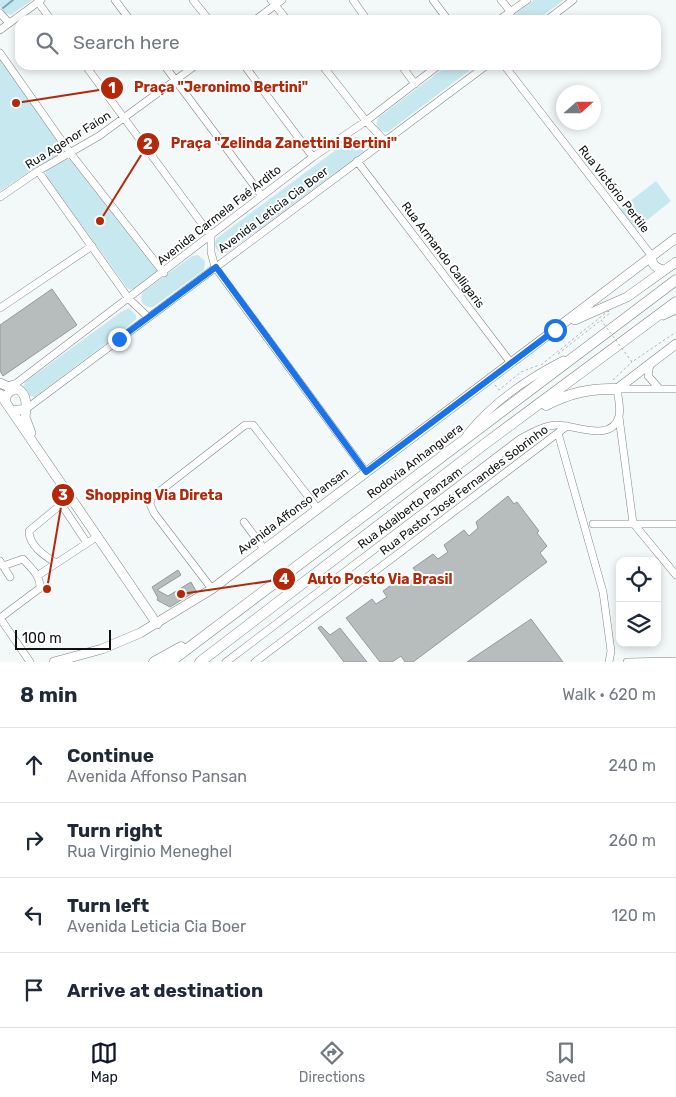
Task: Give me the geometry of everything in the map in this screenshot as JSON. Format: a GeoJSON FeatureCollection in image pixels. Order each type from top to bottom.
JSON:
{"type":"FeatureCollection","features":[{"type":"Feature","properties":{"kind":"highway","name":"Rodovia Anhanguera"},"geometry":{"type":"LineString","coordinates":[[170,662],[676,280]]}},
{"type":"Feature","properties":{"kind":"highway"},"geometry":{"type":"LineString","coordinates":[[200,662],[486,443],[676,302]]}},
{"type":"Feature","properties":{"kind":"highway"},"geometry":{"type":"LineString","coordinates":[[486,443],[543,406],[564,396],[594,388],[617,389]]}},
{"type":"Feature","properties":{"kind":"highway"},"geometry":{"type":"LineString","coordinates":[[154,662],[177,648],[194,644]]}},
{"type":"Feature","properties":{"kind":"main road","name":"Avenida Affonso Pansan"},"geometry":{"type":"LineString","coordinates":[[54,662],[102,649],[158,624],[212,589],[555,330],[651,255],[676,238]]}},
{"type":"Feature","properties":{"kind":"main road"},"geometry":{"type":"LineString","coordinates":[[651,255],[652,262],[656,268],[664,270]]}},
{"type":"Feature","properties":{"kind":"main road","name":"Avenida Affonso Pansan"},"geometry":{"type":"LineString","coordinates":[[555,330],[627,297],[676,262]]}},
{"type":"Feature","properties":{"kind":"main road"},"geometry":{"type":"LineString","coordinates":[[617,389],[676,344]]}},
{"type":"Feature","properties":{"kind":"main road"},"geometry":{"type":"LineString","coordinates":[[0,383],[24,394],[25,417],[35,445]]}},
{"type":"Feature","properties":{"kind":"main road"},"geometry":{"type":"LineString","coordinates":[[6,402],[6,396],[14,388]]}},
{"type":"Feature","properties":{"kind":"main road"},"geometry":{"type":"LineString","coordinates":[[0,394],[158,624]]}},
{"type":"Feature","properties":{"kind":"main road"},"geometry":{"type":"LineString","coordinates":[[12,412],[26,409]]}},
{"type":"Feature","properties":{"kind":"street"},"geometry":{"type":"LineString","coordinates":[[115,0],[126,15]]}},
{"type":"Feature","properties":{"kind":"street"},"geometry":{"type":"LineString","coordinates":[[193,0],[205,15]]}},
{"type":"Feature","properties":{"kind":"street"},"geometry":{"type":"LineString","coordinates":[[260,15],[274,2],[282,0]]}},
{"type":"Feature","properties":{"kind":"street"},"geometry":{"type":"LineString","coordinates":[[352,0],[364,15]]}},
{"type":"Feature","properties":{"kind":"street"},"geometry":{"type":"LineString","coordinates":[[433,0],[444,15]]}},
{"type":"Feature","properties":{"kind":"street"},"geometry":{"type":"LineString","coordinates":[[502,0],[511,12]]}},
{"type":"Feature","properties":{"kind":"street"},"geometry":{"type":"LineString","coordinates":[[506,15],[527,0]]}},
{"type":"Feature","properties":{"kind":"street"},"geometry":{"type":"LineString","coordinates":[[553,15],[573,0]]}},
{"type":"Feature","properties":{"kind":"street"},"geometry":{"type":"LineString","coordinates":[[20,15],[40,1],[49,15]]}},
{"type":"Feature","properties":{"kind":"street"},"geometry":{"type":"LineString","coordinates":[[274,2],[283,15]]}},
{"type":"Feature","properties":{"kind":"street"},"geometry":{"type":"LineString","coordinates":[[0,13],[9,23]]}},
{"type":"Feature","properties":{"kind":"street"},"geometry":{"type":"LineString","coordinates":[[0,30],[15,19]]}},
{"type":"Feature","properties":{"kind":"street"},"geometry":{"type":"LineString","coordinates":[[0,54],[71,154],[164,273]]}},
{"type":"Feature","properties":{"kind":"street"},"geometry":{"type":"LineString","coordinates":[[89,70],[211,236],[211,252],[216,267],[366,472]]}},
{"type":"Feature","properties":{"kind":"street"},"geometry":{"type":"LineString","coordinates":[[168,70],[262,196]]}},
{"type":"Feature","properties":{"kind":"street","name":"Rua Agenor Faion"},"geometry":{"type":"LineString","coordinates":[[0,198],[38,171],[71,154],[189,70]]}},
{"type":"Feature","properties":{"kind":"street"},"geometry":{"type":"LineString","coordinates":[[248,70],[313,157]]}},
{"type":"Feature","properties":{"kind":"street"},"geometry":{"type":"LineString","coordinates":[[326,70],[366,121],[385,141]]}},
{"type":"Feature","properties":{"kind":"street"},"geometry":{"type":"LineString","coordinates":[[405,70],[415,84]]}},
{"type":"Feature","properties":{"kind":"street","name":"Avenida Carmela Faé Ardito"},"geometry":{"type":"LineString","coordinates":[[14,388],[313,157],[366,121],[433,70]]}},
{"type":"Feature","properties":{"kind":"street","name":"Avenida Leticia Cia Boer"},"geometry":{"type":"LineString","coordinates":[[26,409],[480,70]]}},
{"type":"Feature","properties":{"kind":"street","name":"Rua Victório Pertile"},"geometry":{"type":"LineString","coordinates":[[508,70],[651,255]]}},
{"type":"Feature","properties":{"kind":"street","name":"Rua Armando Calligaris"},"geometry":{"type":"LineString","coordinates":[[357,161],[511,363]]}},
{"type":"Feature","properties":{"kind":"street"},"geometry":{"type":"LineString","coordinates":[[38,171],[130,299],[148,317]]}},
{"type":"Feature","properties":{"kind":"street"},"geometry":{"type":"LineString","coordinates":[[0,308],[92,246]]}},
{"type":"Feature","properties":{"kind":"street"},"geometry":{"type":"LineString","coordinates":[[647,324],[676,310]]}},
{"type":"Feature","properties":{"kind":"street"},"geometry":{"type":"LineString","coordinates":[[650,364],[648,376],[659,388]]}},
{"type":"Feature","properties":{"kind":"street"},"geometry":{"type":"LineString","coordinates":[[676,389],[617,389],[633,523],[676,575]]}},
{"type":"Feature","properties":{"kind":"street","name":"Rua Adalberto Panzam"},"geometry":{"type":"LineString","coordinates":[[226,662],[520,440],[543,428],[567,426],[599,431],[611,426],[619,415]]}},
{"type":"Feature","properties":{"kind":"street"},"geometry":{"type":"LineString","coordinates":[[212,589],[154,513],[150,504],[151,498],[246,425],[253,425],[318,508]]}},
{"type":"Feature","properties":{"kind":"street","name":"Rua Pastor José Fernandes Sobrinho"},"geometry":{"type":"LineString","coordinates":[[255,662],[567,426]]}},
{"type":"Feature","properties":{"kind":"street"},"geometry":{"type":"LineString","coordinates":[[558,433],[603,592],[611,651],[610,662]]}},
{"type":"Feature","properties":{"kind":"street"},"geometry":{"type":"LineString","coordinates":[[56,563],[40,553],[29,536],[29,531],[58,507],[63,507],[87,543]]}},
{"type":"Feature","properties":{"kind":"street"},"geometry":{"type":"LineString","coordinates":[[244,522],[264,549]]}},
{"type":"Feature","properties":{"kind":"street"},"geometry":{"type":"LineString","coordinates":[[594,524],[676,524]]}},
{"type":"Feature","properties":{"kind":"street"},"geometry":{"type":"LineString","coordinates":[[37,576],[98,536]]}},
{"type":"Feature","properties":{"kind":"street"},"geometry":{"type":"LineString","coordinates":[[10,577],[1,563],[23,559],[37,576],[40,588],[0,618],[30,662]]}},
{"type":"Feature","properties":{"kind":"street"},"geometry":{"type":"LineString","coordinates":[[627,662],[676,661]]}},
{"type":"Feature","properties":{"kind":"path"},"geometry":{"type":"LineString","coordinates":[[490,379],[499,390],[521,372],[542,366],[591,331],[610,313],[608,311],[541,365]]}},
{"type":"Feature","properties":{"kind":"path"},"geometry":{"type":"LineString","coordinates":[[601,320],[632,362]]}},
{"type":"Feature","properties":{"kind":"path"},"geometry":{"type":"LineString","coordinates":[[623,373],[632,362],[676,332]]}},
{"type":"Feature","properties":{"kind":"shaded area"},"geometry":{"type":"Polygon","coordinates":[[[0,0],[32,0],[11,15],[5,13],[0,7],[0,0]]]}},
{"type":"Feature","properties":{"kind":"shaded area"},"geometry":{"type":"Polygon","coordinates":[[[534,0],[564,0],[544,15],[514,15],[534,0]]]}},
{"type":"Feature","properties":{"kind":"shaded area"},"geometry":{"type":"Polygon","coordinates":[[[0,60],[63,149],[58,157],[35,168],[0,191],[0,60]]]}},
{"type":"Feature","properties":{"kind":"shaded area"},"geometry":{"type":"Polygon","coordinates":[[[441,70],[470,70],[388,132],[378,128],[379,117],[441,70]]]}},
{"type":"Feature","properties":{"kind":"shaded area"},"geometry":{"type":"Polygon","coordinates":[[[357,137],[364,143],[363,152],[227,253],[216,249],[217,238],[352,138],[357,137]]]}},
{"type":"Feature","properties":{"kind":"shaded area"},"geometry":{"type":"Polygon","coordinates":[[[72,159],[157,270],[157,272],[134,290],[128,289],[45,175],[47,169],[72,159]]]}},
{"type":"Feature","properties":{"kind":"shaded area"},"geometry":{"type":"Polygon","coordinates":[[[656,181],[671,201],[636,229],[620,209],[656,181]]]}},
{"type":"Feature","properties":{"kind":"shaded area"},"geometry":{"type":"Polygon","coordinates":[[[198,255],[205,261],[204,270],[153,307],[143,303],[141,298],[143,292],[192,256],[198,255]]]}},
{"type":"Feature","properties":{"kind":"shaded area"},"geometry":{"type":"Polygon","coordinates":[[[129,308],[136,315],[136,319],[129,326],[35,397],[26,395],[23,387],[25,382],[129,308]]]}},
{"type":"Feature","properties":{"kind":"building"},"geometry":{"type":"Polygon","coordinates":[[[52,289],[77,325],[3,376],[0,371],[0,325],[52,289]]]}},
{"type":"Feature","properties":{"kind":"building"},"geometry":{"type":"Polygon","coordinates":[[[508,496],[514,504],[517,502],[539,531],[537,533],[547,546],[540,553],[547,562],[413,662],[405,662],[401,656],[392,662],[380,662],[346,618],[372,599],[376,604],[387,597],[383,591],[402,577],[407,584],[418,574],[413,568],[433,554],[438,559],[448,552],[444,545],[464,530],[469,536],[478,528],[476,522],[508,496]]]}},
{"type":"Feature","properties":{"kind":"building"},"geometry":{"type":"Polygon","coordinates":[[[178,570],[181,575],[157,590],[168,596],[191,582],[196,591],[170,607],[157,600],[158,598],[152,587],[178,570]]]}},
{"type":"Feature","properties":{"kind":"building"},"geometry":{"type":"Polygon","coordinates":[[[531,619],[563,662],[467,662],[531,619]]]}},
{"type":"Feature","properties":{"kind":"building"},"geometry":{"type":"Polygon","coordinates":[[[321,626],[330,635],[340,628],[367,662],[344,662],[318,628],[321,626]]]}},
{"type":"Feature","properties":{"kind":"waterway"},"geometry":{"type":"LineString","coordinates":[[3,8],[13,0]]}},
{"type":"Feature","properties":{"kind":"place","name":"Praça \"Jeronimo Bertini\""},"geometry":{"type":"Point","coordinates":[16,103]}},
{"type":"Feature","properties":{"kind":"place","name":"Praça \"Zelinda Zanettini Bertini\""},"geometry":{"type":"Point","coordinates":[100,221]}},
{"type":"Feature","properties":{"kind":"place","name":"Shopping Via Direta"},"geometry":{"type":"Point","coordinates":[47,589]}},
{"type":"Feature","properties":{"kind":"place","name":"Auto Posto Via Brasil"},"geometry":{"type":"Point","coordinates":[181,594]}},
{"type":"Feature","properties":{"kind":"route"},"geometry":{"type":"LineString","coordinates":[[119,339],[216,267],[366,472],[406,440],[555,330]]}}]}
